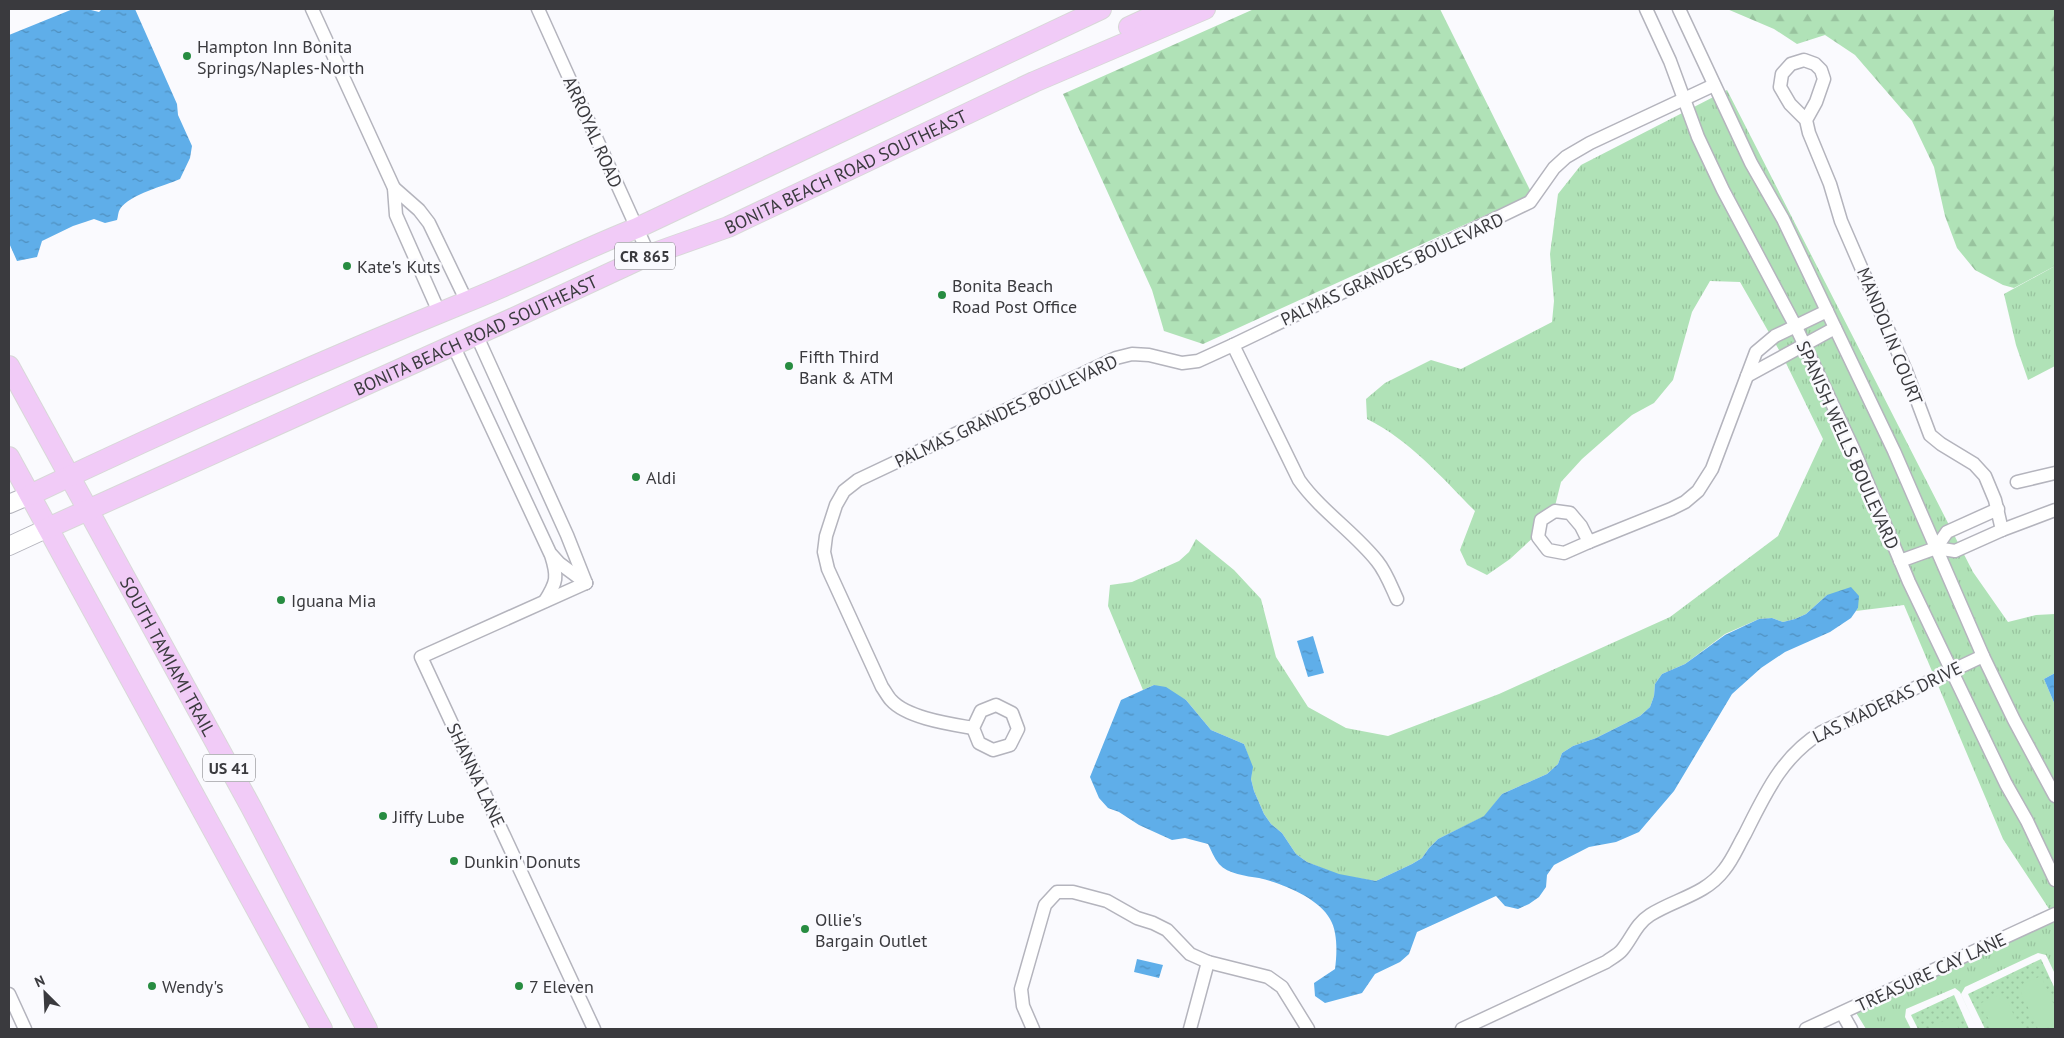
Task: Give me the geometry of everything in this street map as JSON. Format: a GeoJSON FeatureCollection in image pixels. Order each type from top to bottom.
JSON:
{"type":"FeatureCollection","features":[{"type":"Feature","properties":{"kind":"main road","name":"BONITA BEACH ROAD SOUTHEAST"},"geometry":{"type":"LineString","coordinates":[[30,495],[439,312],[467,302],[589,247],[637,228],[1101,9]]}},
{"type":"Feature","properties":{"kind":"main road"},"geometry":{"type":"LineString","coordinates":[[1083,61],[1114,35],[1168,9]]}},
{"type":"Feature","properties":{"kind":"main road","name":"BONITA BEACH ROAD SOUTHEAST"},"geometry":{"type":"LineString","coordinates":[[48,528],[649,255],[728,227],[851,167],[1083,61],[1205,9]]}},
{"type":"Feature","properties":{"kind":"main road","name":"SOUTH TAMIAMI TRAIL"},"geometry":{"type":"LineString","coordinates":[[9,366],[251,807],[367,1029]]}},
{"type":"Feature","properties":{"kind":"main road","name":"US 41"},"geometry":{"type":"LineString","coordinates":[[9,457],[322,1029]]}},
{"type":"Feature","properties":{"kind":"main road","name":"CR 865"},"geometry":{"type":"LineString","coordinates":[[9,504],[30,495]]}},
{"type":"Feature","properties":{"kind":"main road","name":"CR 865"},"geometry":{"type":"LineString","coordinates":[[9,546],[48,528]]}},
{"type":"Feature","properties":{"kind":"street"},"geometry":{"type":"LineString","coordinates":[[312,9],[394,188],[396,215],[439,312]]}},
{"type":"Feature","properties":{"kind":"street","name":"ARROYAL ROAD"},"geometry":{"type":"LineString","coordinates":[[538,9],[649,255]]}},
{"type":"Feature","properties":{"kind":"street","name":"SPANISH WELLS BOULEVARD"},"geometry":{"type":"LineString","coordinates":[[1646,9],[1684,98],[1698,137],[1723,190],[1796,327],[1853,448],[1900,561],[1951,670],[2055,880]]}},
{"type":"Feature","properties":{"kind":"street","name":"SPANISH WELLS BOULEVARD"},"geometry":{"type":"LineString","coordinates":[[1678,9],[1751,163],[1783,219],[1894,451],[1983,656],[2014,720],[2055,796]]}},
{"type":"Feature","properties":{"kind":"street","name":"PALMAS GRANDES BOULEVARD"},"geometry":{"type":"LineString","coordinates":[[973,728],[940,722],[907,710],[892,701],[882,687],[828,569],[824,552],[826,536],[836,505],[844,490],[858,480],[1116,358],[1132,354],[1149,355],[1182,364],[1198,361],[1233,345],[1530,202],[1554,168],[1566,156],[1714,85]]}},
{"type":"Feature","properties":{"kind":"street","name":"MANDOLIN COURT"},"geometry":{"type":"LineString","coordinates":[[1806,120],[1830,184],[1841,221],[1906,371],[1930,435],[1980,470],[1990,487],[1998,509],[2002,530]]}},
{"type":"Feature","properties":{"kind":"street"},"geometry":{"type":"LineString","coordinates":[[394,188],[419,210],[429,223],[467,302]]}},
{"type":"Feature","properties":{"kind":"street"},"geometry":{"type":"LineString","coordinates":[[1589,542],[1685,502],[1698,491],[1712,469],[1756,352],[1775,336],[1827,311]]}},
{"type":"Feature","properties":{"kind":"street"},"geometry":{"type":"LineString","coordinates":[[1747,376],[1835,328]]}},
{"type":"Feature","properties":{"kind":"street"},"geometry":{"type":"LineString","coordinates":[[476,334],[563,527],[586,583]]}},
{"type":"Feature","properties":{"kind":"street"},"geometry":{"type":"LineString","coordinates":[[453,345],[550,552],[556,580],[545,601]]}},
{"type":"Feature","properties":{"kind":"street"},"geometry":{"type":"LineString","coordinates":[[1233,345],[1299,480],[1309,494],[1377,561],[1387,575],[1397,599]]}},
{"type":"Feature","properties":{"kind":"street"},"geometry":{"type":"LineString","coordinates":[[2018,482],[2055,473]]}},
{"type":"Feature","properties":{"kind":"street"},"geometry":{"type":"LineString","coordinates":[[1936,548],[1948,532],[1998,509]]}},
{"type":"Feature","properties":{"kind":"street"},"geometry":{"type":"LineString","coordinates":[[1900,561],[1936,548],[1955,550],[2055,510]]}},
{"type":"Feature","properties":{"kind":"street"},"geometry":{"type":"LineString","coordinates":[[550,552],[559,563],[586,583]]}},
{"type":"Feature","properties":{"kind":"street"},"geometry":{"type":"LineString","coordinates":[[545,601],[586,583]]}},
{"type":"Feature","properties":{"kind":"street","name":"SHANNA LANE"},"geometry":{"type":"LineString","coordinates":[[545,601],[421,657],[594,1029]]}},
{"type":"Feature","properties":{"kind":"street","name":"LAS MADERAS DRIVE"},"geometry":{"type":"LineString","coordinates":[[1462,1029],[1606,962],[1621,952],[1638,924],[1651,914],[1685,899],[1710,885],[1724,871],[1764,794],[1782,766],[1807,741],[1822,732],[1983,656]]}},
{"type":"Feature","properties":{"kind":"street"},"geometry":{"type":"LineString","coordinates":[[1033,1029],[1023,1006],[1021,989],[1045,905],[1057,892],[1073,892],[1107,901],[1137,918],[1167,930],[1190,954],[1208,962],[1268,977],[1282,986],[1308,1029]]}},
{"type":"Feature","properties":{"kind":"street","name":"TREASURE CAY LANE"},"geometry":{"type":"LineString","coordinates":[[1806,1029],[2055,914]]}},
{"type":"Feature","properties":{"kind":"street"},"geometry":{"type":"LineString","coordinates":[[1190,1029],[1208,962]]}},
{"type":"Feature","properties":{"kind":"street"},"geometry":{"type":"LineString","coordinates":[[9,994],[25,1029]]}},
{"type":"Feature","properties":{"kind":"street"},"geometry":{"type":"LineString","coordinates":[[1842,1013],[1851,1029]]}},
{"type":"Feature","properties":{"kind":"green space"},"geometry":{"type":"Polygon","coordinates":[[[1254,9],[1440,9],[1532,194],[1203,344],[1164,331],[1152,290],[1063,94],[1254,9]]]}},
{"type":"Feature","properties":{"kind":"green space"},"geometry":{"type":"Polygon","coordinates":[[[1727,9],[2055,9],[2055,266],[2014,288],[2003,285],[1975,270],[1957,248],[1945,216],[1934,167],[1912,121],[1855,55],[1825,35],[1797,44],[1774,29],[1727,9]]]}},
{"type":"Feature","properties":{"kind":"green space"},"geometry":{"type":"Polygon","coordinates":[[[1727,90],[1973,572],[2008,622],[2036,615],[2055,614],[2055,673],[2044,679],[2055,705],[2055,974],[2046,955],[2038,953],[1965,987],[1961,994],[1977,1029],[1960,992],[1955,988],[1906,1009],[1905,1017],[1911,1029],[1866,1029],[1855,1011],[2053,915],[2003,839],[1904,605],[1856,611],[1858,608],[1827,595],[1806,614],[1795,619],[1783,622],[1772,618],[1759,619],[1725,634],[1685,664],[1662,674],[1655,684],[1654,696],[1650,707],[1640,716],[1596,738],[1573,746],[1562,753],[1558,764],[1547,774],[1502,794],[1485,816],[1438,839],[1422,858],[1376,881],[1339,875],[1307,862],[1296,854],[1282,833],[1271,824],[1264,814],[1254,791],[1251,779],[1252,767],[1244,744],[1211,730],[1186,700],[1154,685],[1143,690],[1108,606],[1110,585],[1132,582],[1179,561],[1189,552],[1196,539],[1234,570],[1261,599],[1276,657],[1308,707],[1346,728],[1388,736],[1499,694],[1670,617],[1778,536],[1823,439],[1783,357],[1740,282],[1710,281],[1692,312],[1673,380],[1654,403],[1632,415],[1582,459],[1561,482],[1553,514],[1537,534],[1510,559],[1487,575],[1467,565],[1460,550],[1475,511],[1412,449],[1367,419],[1366,399],[1385,383],[1431,360],[1461,369],[1552,322],[1554,301],[1550,254],[1558,194],[1581,165],[1727,90]]]}},
{"type":"Feature","properties":{"kind":"green space"},"geometry":{"type":"Polygon","coordinates":[[[2055,266],[2055,366],[2028,380],[2016,345],[2004,294],[2055,266]]]}},
{"type":"Feature","properties":{"kind":"green space"},"geometry":{"type":"Polygon","coordinates":[[[2041,959],[2055,989],[2055,1029],[1985,1029],[1968,994],[2041,959]]]}},
{"type":"Feature","properties":{"kind":"green space"},"geometry":{"type":"Polygon","coordinates":[[[2041,976],[2055,1007],[2055,1027],[2038,1029],[2018,986],[2041,976]]]}},
{"type":"Feature","properties":{"kind":"green space"},"geometry":{"type":"Polygon","coordinates":[[[2004,993],[2020,1029],[1993,1029],[1981,1003],[2004,993]]]}},
{"type":"Feature","properties":{"kind":"green space"},"geometry":{"type":"Polygon","coordinates":[[[1954,995],[1969,1029],[1918,1029],[1911,1015],[1954,995]]]}},
{"type":"Feature","properties":{"kind":"green space"},"geometry":{"type":"Polygon","coordinates":[[[1953,1017],[1959,1029],[1931,1029],[1930,1027],[1953,1017]]]}},
{"type":"Feature","properties":{"kind":"water"},"geometry":{"type":"Polygon","coordinates":[[[73,9],[87,9],[99,12],[102,9],[135,9],[177,104],[178,115],[192,146],[190,158],[180,179],[131,199],[120,209],[117,220],[105,223],[94,219],[73,226],[42,241],[37,257],[17,261],[9,243],[9,35],[73,9]]]}},
{"type":"Feature","properties":{"kind":"water"},"geometry":{"type":"Polygon","coordinates":[[[1851,587],[1859,596],[1858,608],[1851,618],[1830,632],[1785,652],[1761,668],[1732,694],[1674,791],[1639,832],[1616,842],[1589,847],[1554,865],[1547,875],[1546,887],[1539,897],[1518,909],[1505,906],[1496,896],[1417,932],[1409,954],[1400,962],[1375,974],[1362,993],[1325,1003],[1315,996],[1314,983],[1335,969],[1336,937],[1333,924],[1325,911],[1299,892],[1268,880],[1237,874],[1227,870],[1217,862],[1208,844],[1185,838],[1172,840],[1108,808],[1099,798],[1090,777],[1121,700],[1154,685],[1166,687],[1186,700],[1211,730],[1244,744],[1253,767],[1251,779],[1254,791],[1264,814],[1271,824],[1282,833],[1296,854],[1307,862],[1339,874],[1376,881],[1422,858],[1438,839],[1484,816],[1502,794],[1547,774],[1558,764],[1562,753],[1573,746],[1596,738],[1640,716],[1650,707],[1654,696],[1655,684],[1662,674],[1685,664],[1725,635],[1759,619],[1772,618],[1783,622],[1795,619],[1806,614],[1827,595],[1851,587]]]}},
{"type":"Feature","properties":{"kind":"water"},"geometry":{"type":"Polygon","coordinates":[[[1313,636],[1324,673],[1308,677],[1297,641],[1313,636]]]}},
{"type":"Feature","properties":{"kind":"water"},"geometry":{"type":"Polygon","coordinates":[[[2055,673],[2055,705],[2044,679],[2055,673]]]}},
{"type":"Feature","properties":{"kind":"water"},"geometry":{"type":"Polygon","coordinates":[[[1137,959],[1163,965],[1159,978],[1134,972],[1137,959]]]}},
{"type":"Feature","properties":{"kind":"place","name":"Hampton Inn Bonita Springs/Naples-North"},"geometry":{"type":"Point","coordinates":[187,56]}},
{"type":"Feature","properties":{"kind":"place","name":"Kate's Kuts"},"geometry":{"type":"Point","coordinates":[347,266]}},
{"type":"Feature","properties":{"kind":"place","name":"Bonita Beach Road Post Office"},"geometry":{"type":"Point","coordinates":[942,295]}},
{"type":"Feature","properties":{"kind":"place","name":"Fifth Third Bank & ATM"},"geometry":{"type":"Point","coordinates":[789,366]}},
{"type":"Feature","properties":{"kind":"place","name":"Aldi"},"geometry":{"type":"Point","coordinates":[636,477]}},
{"type":"Feature","properties":{"kind":"place","name":"Iguana Mia"},"geometry":{"type":"Point","coordinates":[281,600]}},
{"type":"Feature","properties":{"kind":"place","name":"Jiffy Lube"},"geometry":{"type":"Point","coordinates":[383,816]}},
{"type":"Feature","properties":{"kind":"place","name":"Dunkin' Donuts"},"geometry":{"type":"Point","coordinates":[454,861]}},
{"type":"Feature","properties":{"kind":"place","name":"Ollie's Bargain Outlet"},"geometry":{"type":"Point","coordinates":[805,929]}},
{"type":"Feature","properties":{"kind":"place","name":"Wendy's"},"geometry":{"type":"Point","coordinates":[152,986]}},
{"type":"Feature","properties":{"kind":"place","name":"7 Eleven"},"geometry":{"type":"Point","coordinates":[519,986]}}]}
